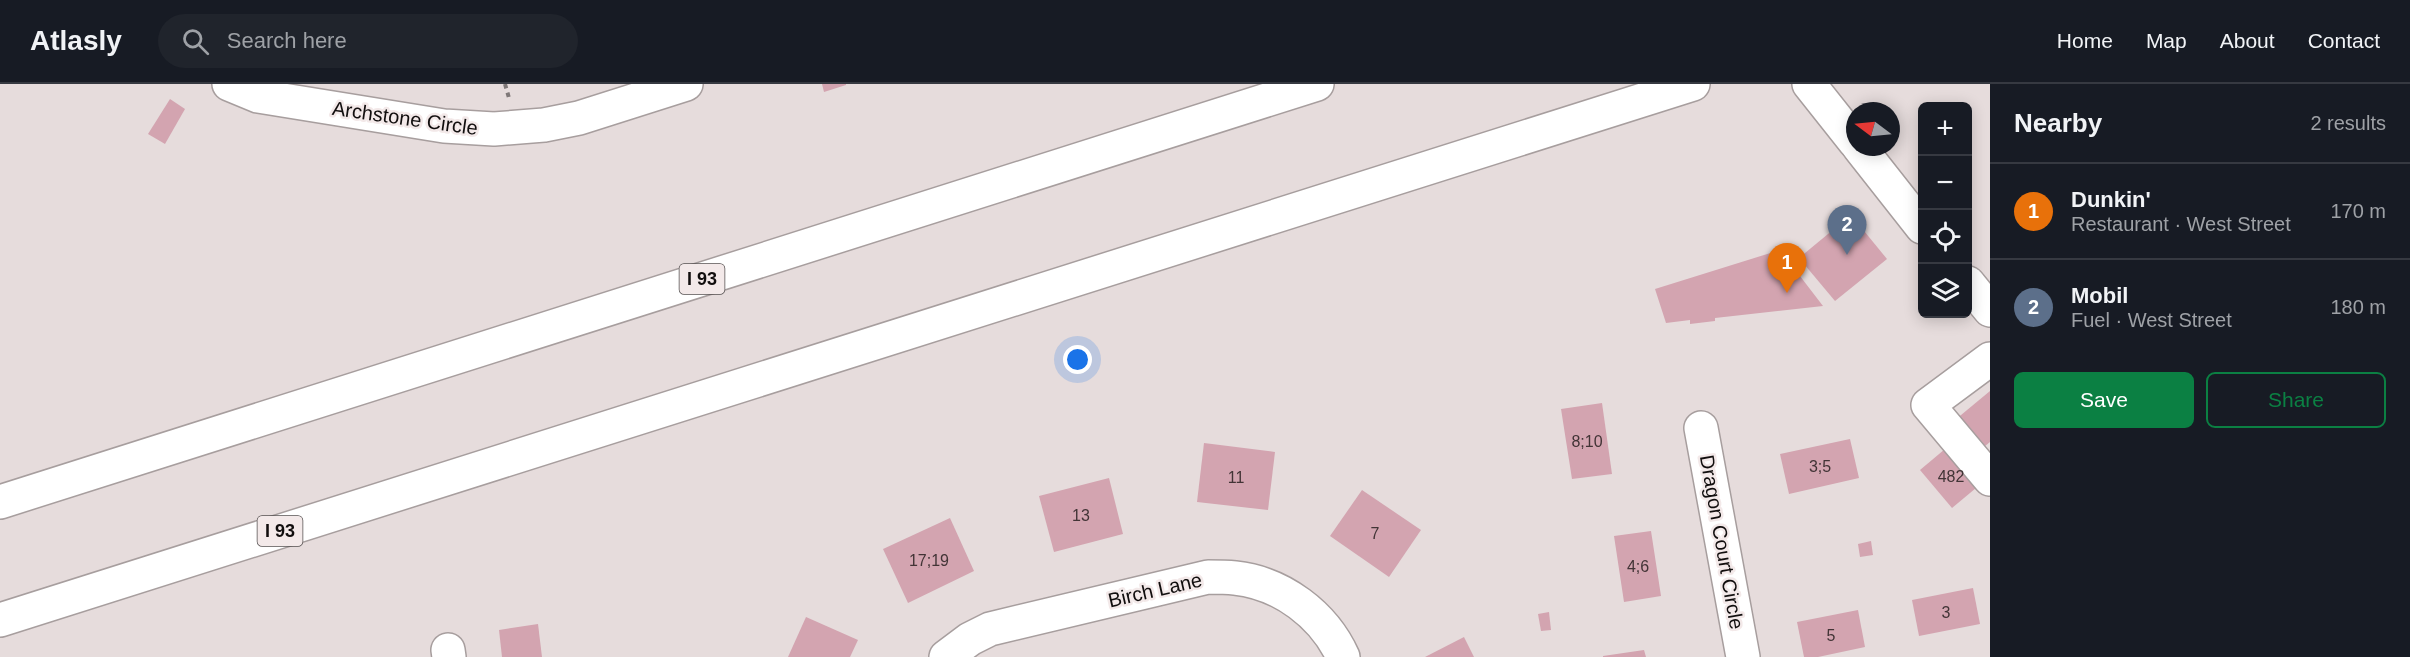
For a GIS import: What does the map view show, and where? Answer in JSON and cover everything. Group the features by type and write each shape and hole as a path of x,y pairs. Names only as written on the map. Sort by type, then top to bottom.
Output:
{"main road":[{"name":"Archstone Circle","path":"229,84 258,96 444,126 494,129 544,125 579,118 686,84"},
{"name":"I 93","path":"0,502 1317,84"},
{"path":"1809,84 1846,131"},
{"name":"I 93","path":"0,620 1689,85"},
{"path":"1866,156 1918,221"},
{"path":"1972,288 1990,310"},
{"path":"1990,360 1928,405 1990,479"},
{"name":"Dragon Court Circle","path":"1701,428 1743,657"},
{"name":"Birch Lane","path":"946,657 970,639 990,629 1208,577 1236,578 1286,594 1305,607 1321,623 1338,645 1343,657"}],"building":[{"path":"822,84 846,84 846,85 824,92"},
{"path":"170,99 185,109 165,144 148,134"},
{"path":"1851,215 1887,259 1835,301 1799,258"},
{"path":"1780,250 1823,306 1715,318 1715,321 1690,324 1690,320 1666,323 1655,289"},
{"path":"1990,391 1990,442 1974,455 1949,425"},
{"path":"1602,403 1612,474 1572,479 1561,409"},
{"path":"1850,439 1859,478 1789,494 1780,454"},
{"path":"1204,443 1275,452 1268,510 1197,502"},
{"path":"1951,444 1982,483 1952,508 1920,470"},
{"path":"1109,478 1123,534 1054,552 1039,496"},
{"path":"1362,490 1421,530 1389,577 1330,536"},
{"path":"950,518 974,571 908,603 883,549"},
{"path":"1651,531 1661,596 1624,602 1614,536"},
{"path":"1871,541 1873,555 1860,557 1858,544"},
{"path":"1973,588 1980,624 1919,636 1912,600"},
{"path":"1858,610 1865,647 1818,657 1804,657 1797,622"},
{"path":"1549,612 1551,630 1541,631 1538,614"},
{"path":"806,617 858,640 850,657 788,657"},
{"path":"538,624 542,657 502,657 499,630"},
{"path":"1464,637 1474,657 1425,657"},
{"path":"1644,650 1646,657 1603,657 1603,656"}],"place":[{"name":"Mobil","path":"1847,255"},
{"name":"Dunkin'","path":"1787,293"}]}
